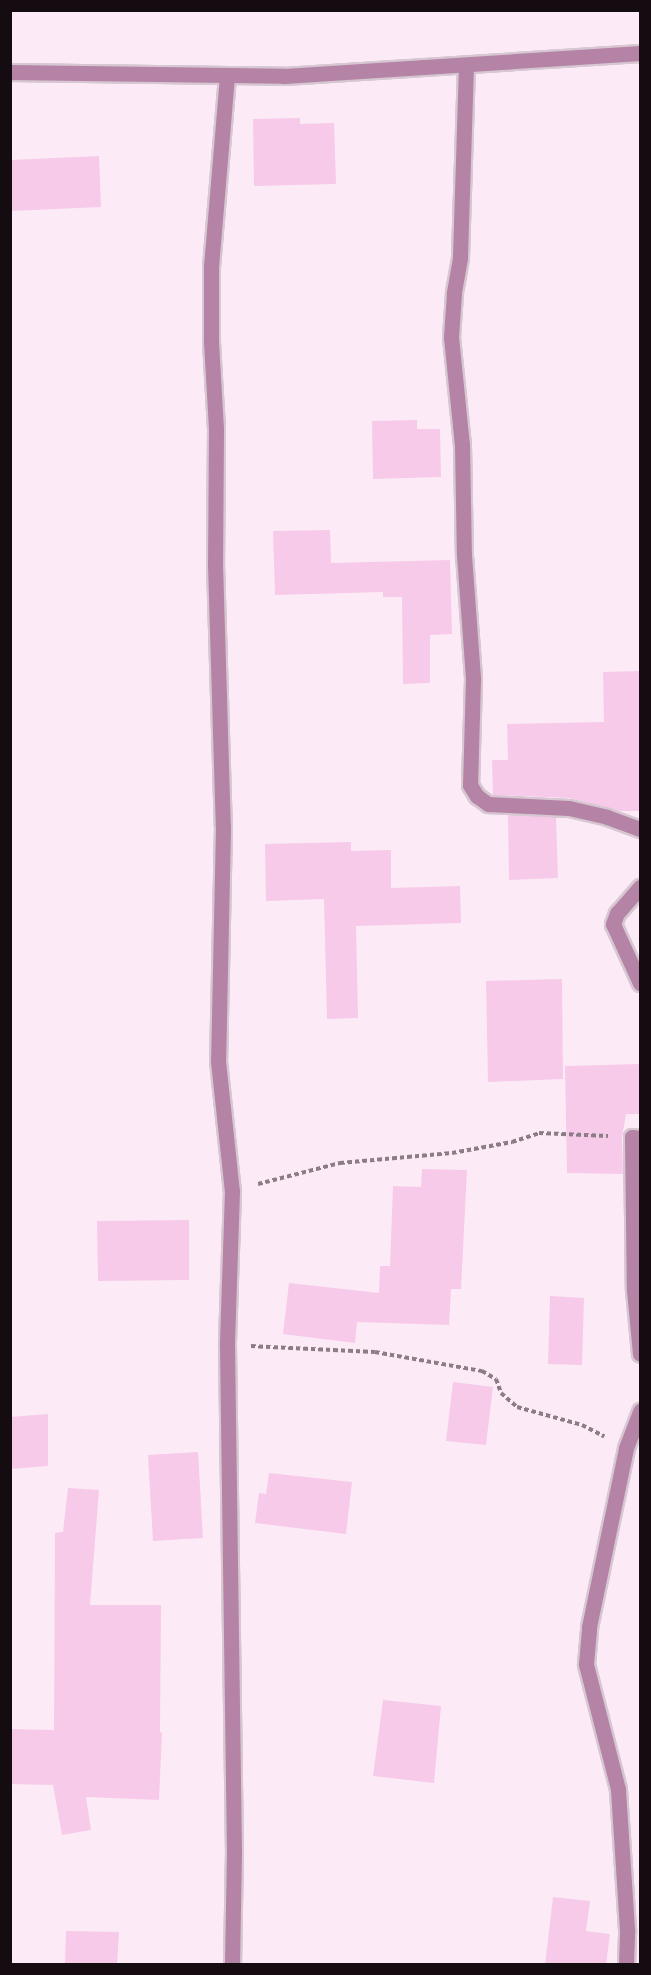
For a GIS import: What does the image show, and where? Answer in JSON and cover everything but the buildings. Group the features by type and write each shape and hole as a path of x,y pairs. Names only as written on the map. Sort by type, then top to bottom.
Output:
{"street":[{"path":"10,72 227,76 321,75 640,53"},
{"path":"466,65 460,258 454,293 451,337 462,446 464,555 473,679 473,744 470,785 477,796 488,804 568,808 640,829"},
{"path":"227,76 211,266 211,342 216,429 215,563 223,827 218,1062 232,1191 227,1345 234,1850 232,1965"},
{"path":"640,887 617,913 614,924 640,983"},
{"path":"636,1137 634,1290 640,1354"},
{"path":"626,1965 627,1929 618,1789 586,1664 589,1627 626,1448 640,1411"}],"path":[{"path":"232,1191 340,1163 452,1153 512,1142 539,1133 636,1137"},
{"path":"227,1345 375,1352 482,1371 496,1379 501,1394 517,1407 582,1425 626,1448"}]}
